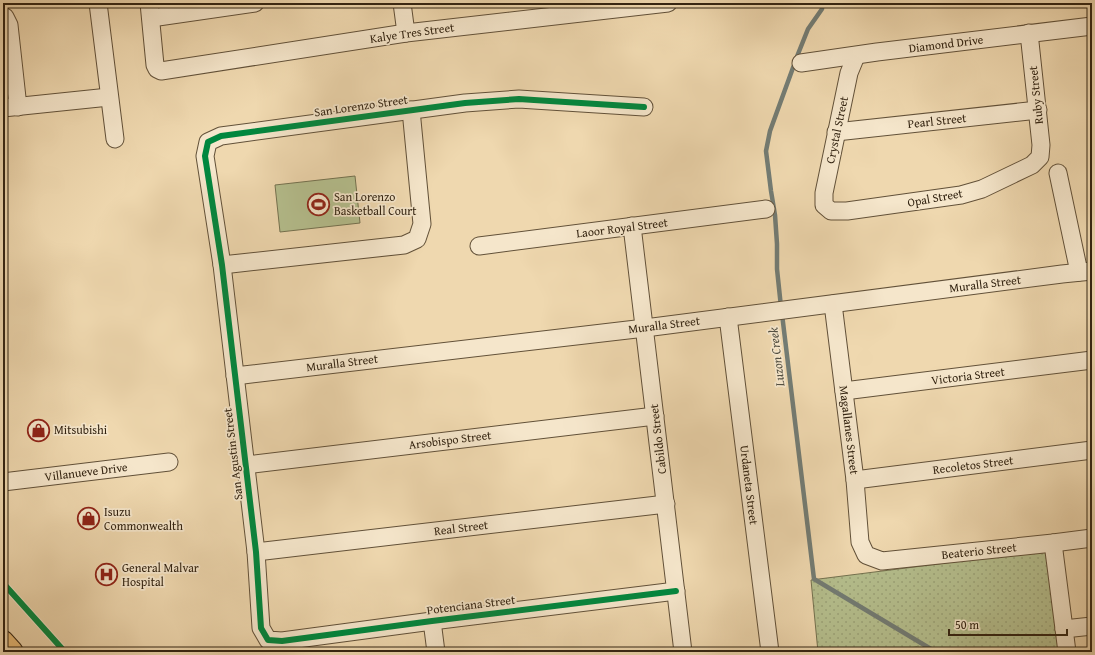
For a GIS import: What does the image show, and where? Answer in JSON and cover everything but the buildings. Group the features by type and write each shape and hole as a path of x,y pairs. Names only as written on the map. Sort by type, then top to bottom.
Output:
{"main road":[{"path":"3,642 12,652"}],"street":[{"path":"98,3 115,139"},
{"path":"150,10 255,3"},
{"path":"402,3 406,33"},
{"name":"Kalye Tres Street","path":"150,10 155,65 157,70 161,71 406,33 668,3"},
{"path":"3,16 9,25 10,107 109,97"},
{"name":"Diamond Drive","path":"801,63 885,51 1092,26"},
{"name":"Ruby Street","path":"1029,33 1038,110 1041,145 1040,157"},
{"name":"Crystal Street","path":"824,205 824,193 836,132 849,73 856,56"},
{"name":"San Lorenzo Street","path":"411,110 422,224 417,239 404,245 222,265 205,156 208,142 221,136 411,110 465,103 519,99 644,107"},
{"name":"Pearl Street","path":"836,132 1038,110"},
{"name":"Opal Street","path":"824,205 831,211 847,211 961,195 982,189 1032,165 1040,157"},
{"path":"1058,173 1086,272"},
{"name":"Laoor Royal Street","path":"479,246 766,209"},
{"name":"Cabildo Street","path":"632,226 683,652"},
{"name":"San Agustin Street","path":"222,265 256,552 261,628 268,640"},
{"name":"Muralla Street","path":"235,376 645,328 1086,272"},
{"name":"Magallanes Street","path":"833,304 855,480 860,542 866,556"},
{"name":"Urdaneta Street","path":"728,317 770,652"},
{"name":"Victoria Street","path":"844,391 1092,360"},
{"name":"Arsobispo Street","path":"246,464 655,416"},
{"name":"Recoletos Street","path":"855,480 1092,450"},
{"name":"Villanueve Drive","path":"3,482 169,462"},
{"name":"Real Street","path":"256,552 666,504"},
{"name":"Beaterio Street","path":"866,556 882,561 1092,538"},
{"path":"1053,543 1067,652"},
{"name":"Potenciana Street","path":"268,640 282,641 676,591"},
{"path":"432,621 436,652"},
{"path":"1064,629 1092,626"}],"green space":[{"name":"San Lorenzo Basketball Court","path":"355,176 360,223 280,232 275,185"},
{"path":"1049,550 1062,652 924,652 917,647 873,652 818,652 811,580"}],"waterway":[{"name":"Luzon Creek","path":"781,307 777,269 775,215 766,151 770,131 798,54 808,29 822,9 822,3"},
{"name":"Luzon Creek","path":"782,314 814,579 936,652"}],"cycle path":[{"path":"644,107 519,99 465,103 221,136 208,142 205,156 222,265 256,552 261,628 268,640 282,641 676,591"},
{"path":"3,583 65,652"}],"place":[{"name":"San Lorenzo Basketball Court","path":"318,204"},
{"name":"Mitsubishi","path":"38,430"},
{"name":"Isuzu Commonwealth","path":"89,519"},
{"name":"General Malvar Hospital","path":"106,575"}]}
